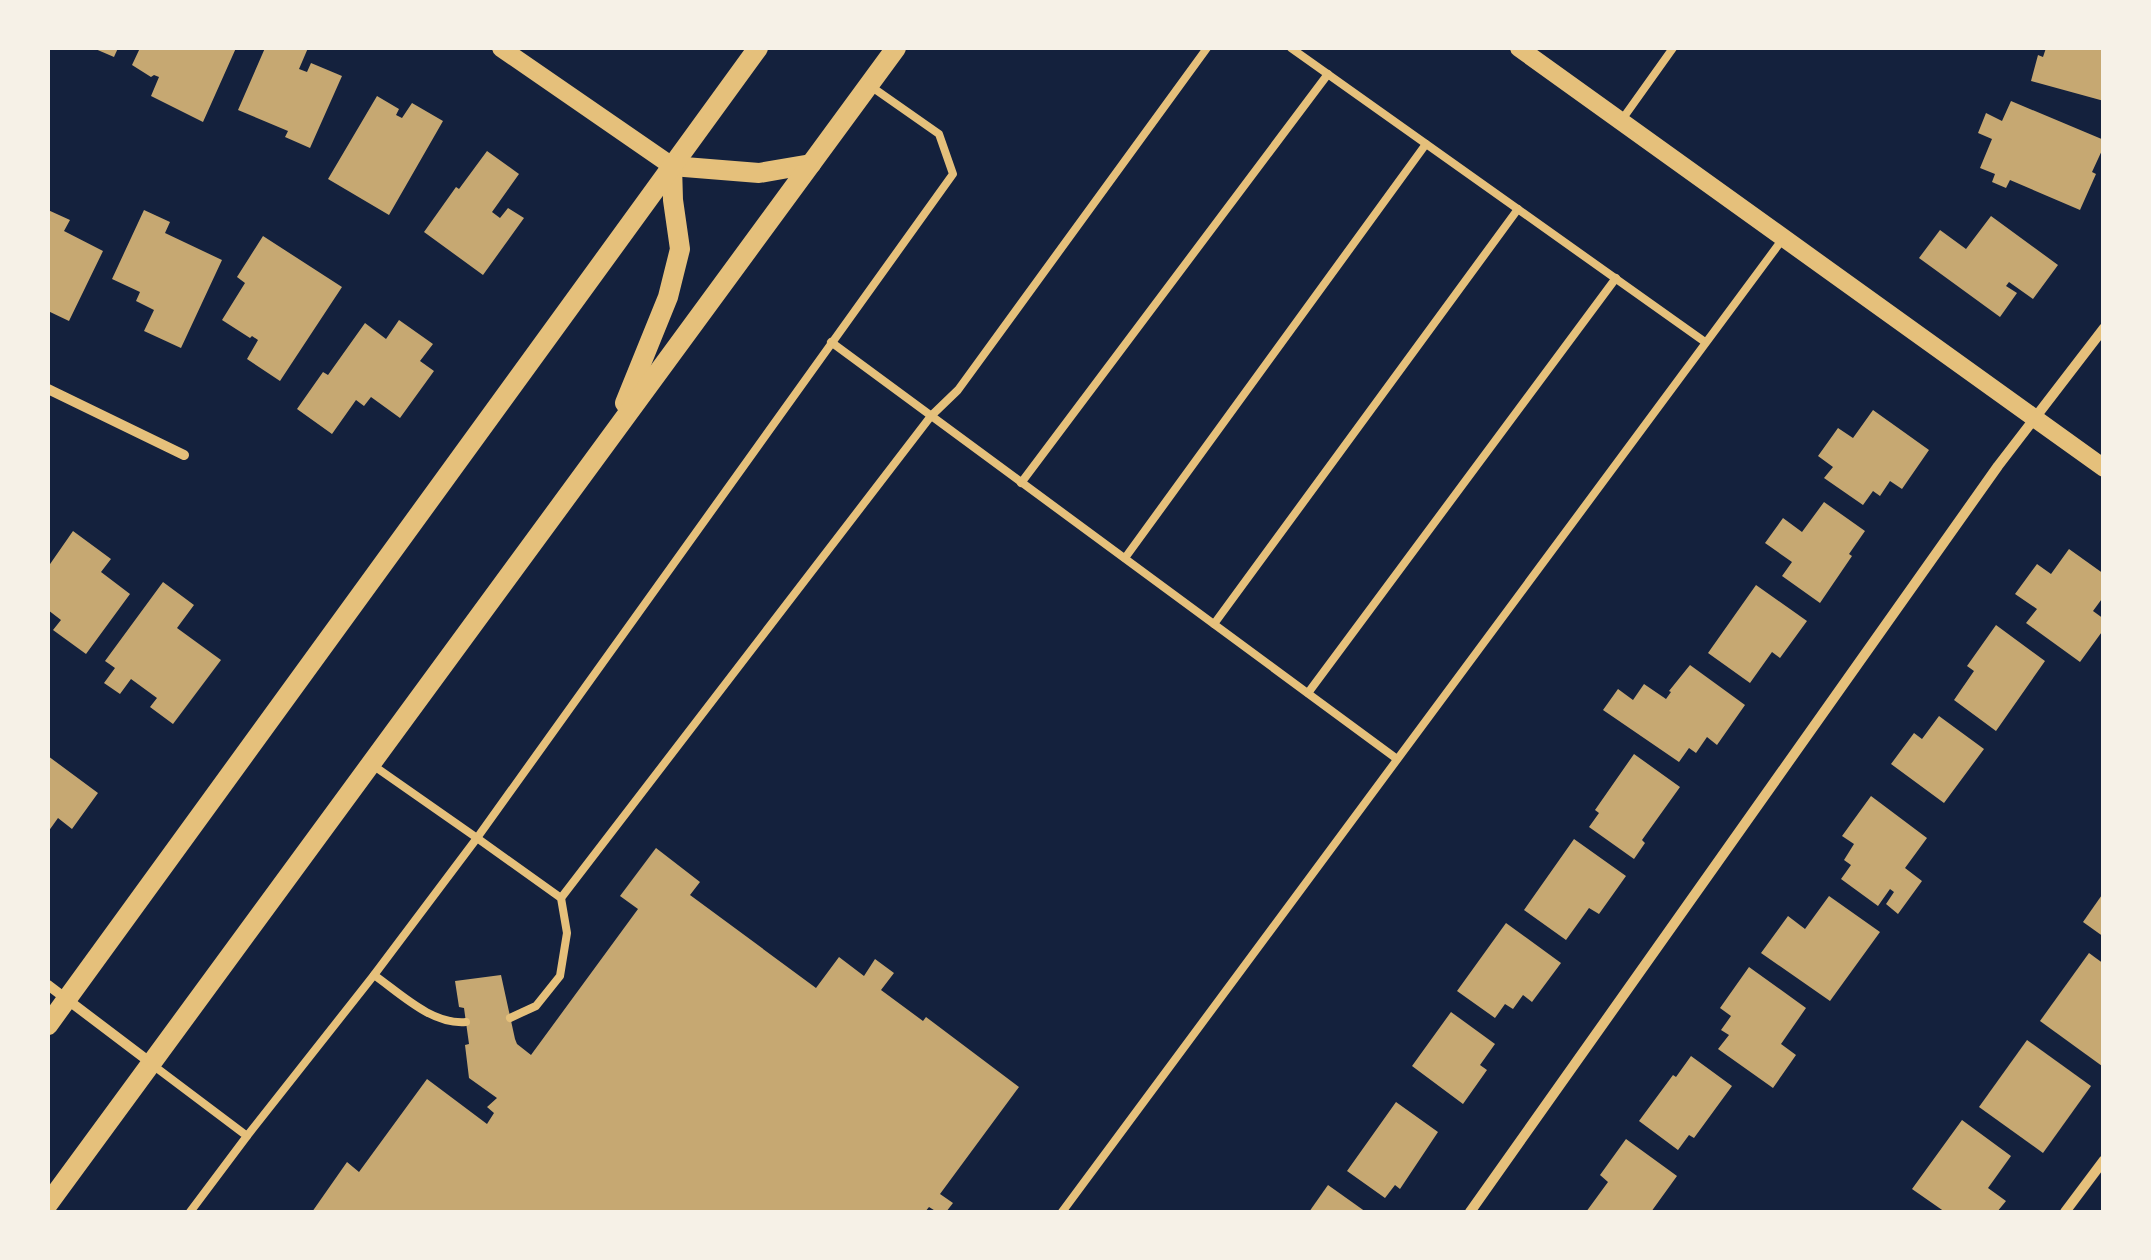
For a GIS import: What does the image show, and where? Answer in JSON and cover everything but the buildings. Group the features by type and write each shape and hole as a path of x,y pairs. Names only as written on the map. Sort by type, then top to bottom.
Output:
{"main road":[{"path":"48,1026 758,48"},
{"path":"48,1204 896,48"},
{"path":"672,166 759,173 811,164"},
{"path":"612,435 668,298 680,249 672,166"}],"street":[{"path":"501,48 672,166"},
{"path":"1519,48 2104,468"},
{"path":"1470,1212 1998,466 2104,328"},
{"path":"48,389 184,454"},
{"path":"48,984 151,1063"},
{"path":"2065,1212 2104,1160"}],"lane":[{"path":"561,898 931,416 958,390 1207,48"},
{"path":"1291,48 1705,342"},
{"path":"1622,121 1673,48"},
{"path":"1021,483 1328,74"},
{"path":"190,1212 477,838 953,174 939,134 869,86"},
{"path":"1125,558 1426,144"},
{"path":"1214,624 1518,209"},
{"path":"1062,1212 1783,238"},
{"path":"1308,693 1616,278"},
{"path":"831,342 1398,758"},
{"path":"371,763 561,898 567,933 560,976 536,1006 510,1018"},
{"path":"374,974 418,1006 451,1023 466,1022"},
{"path":"151,1063 247,1136"}]}
